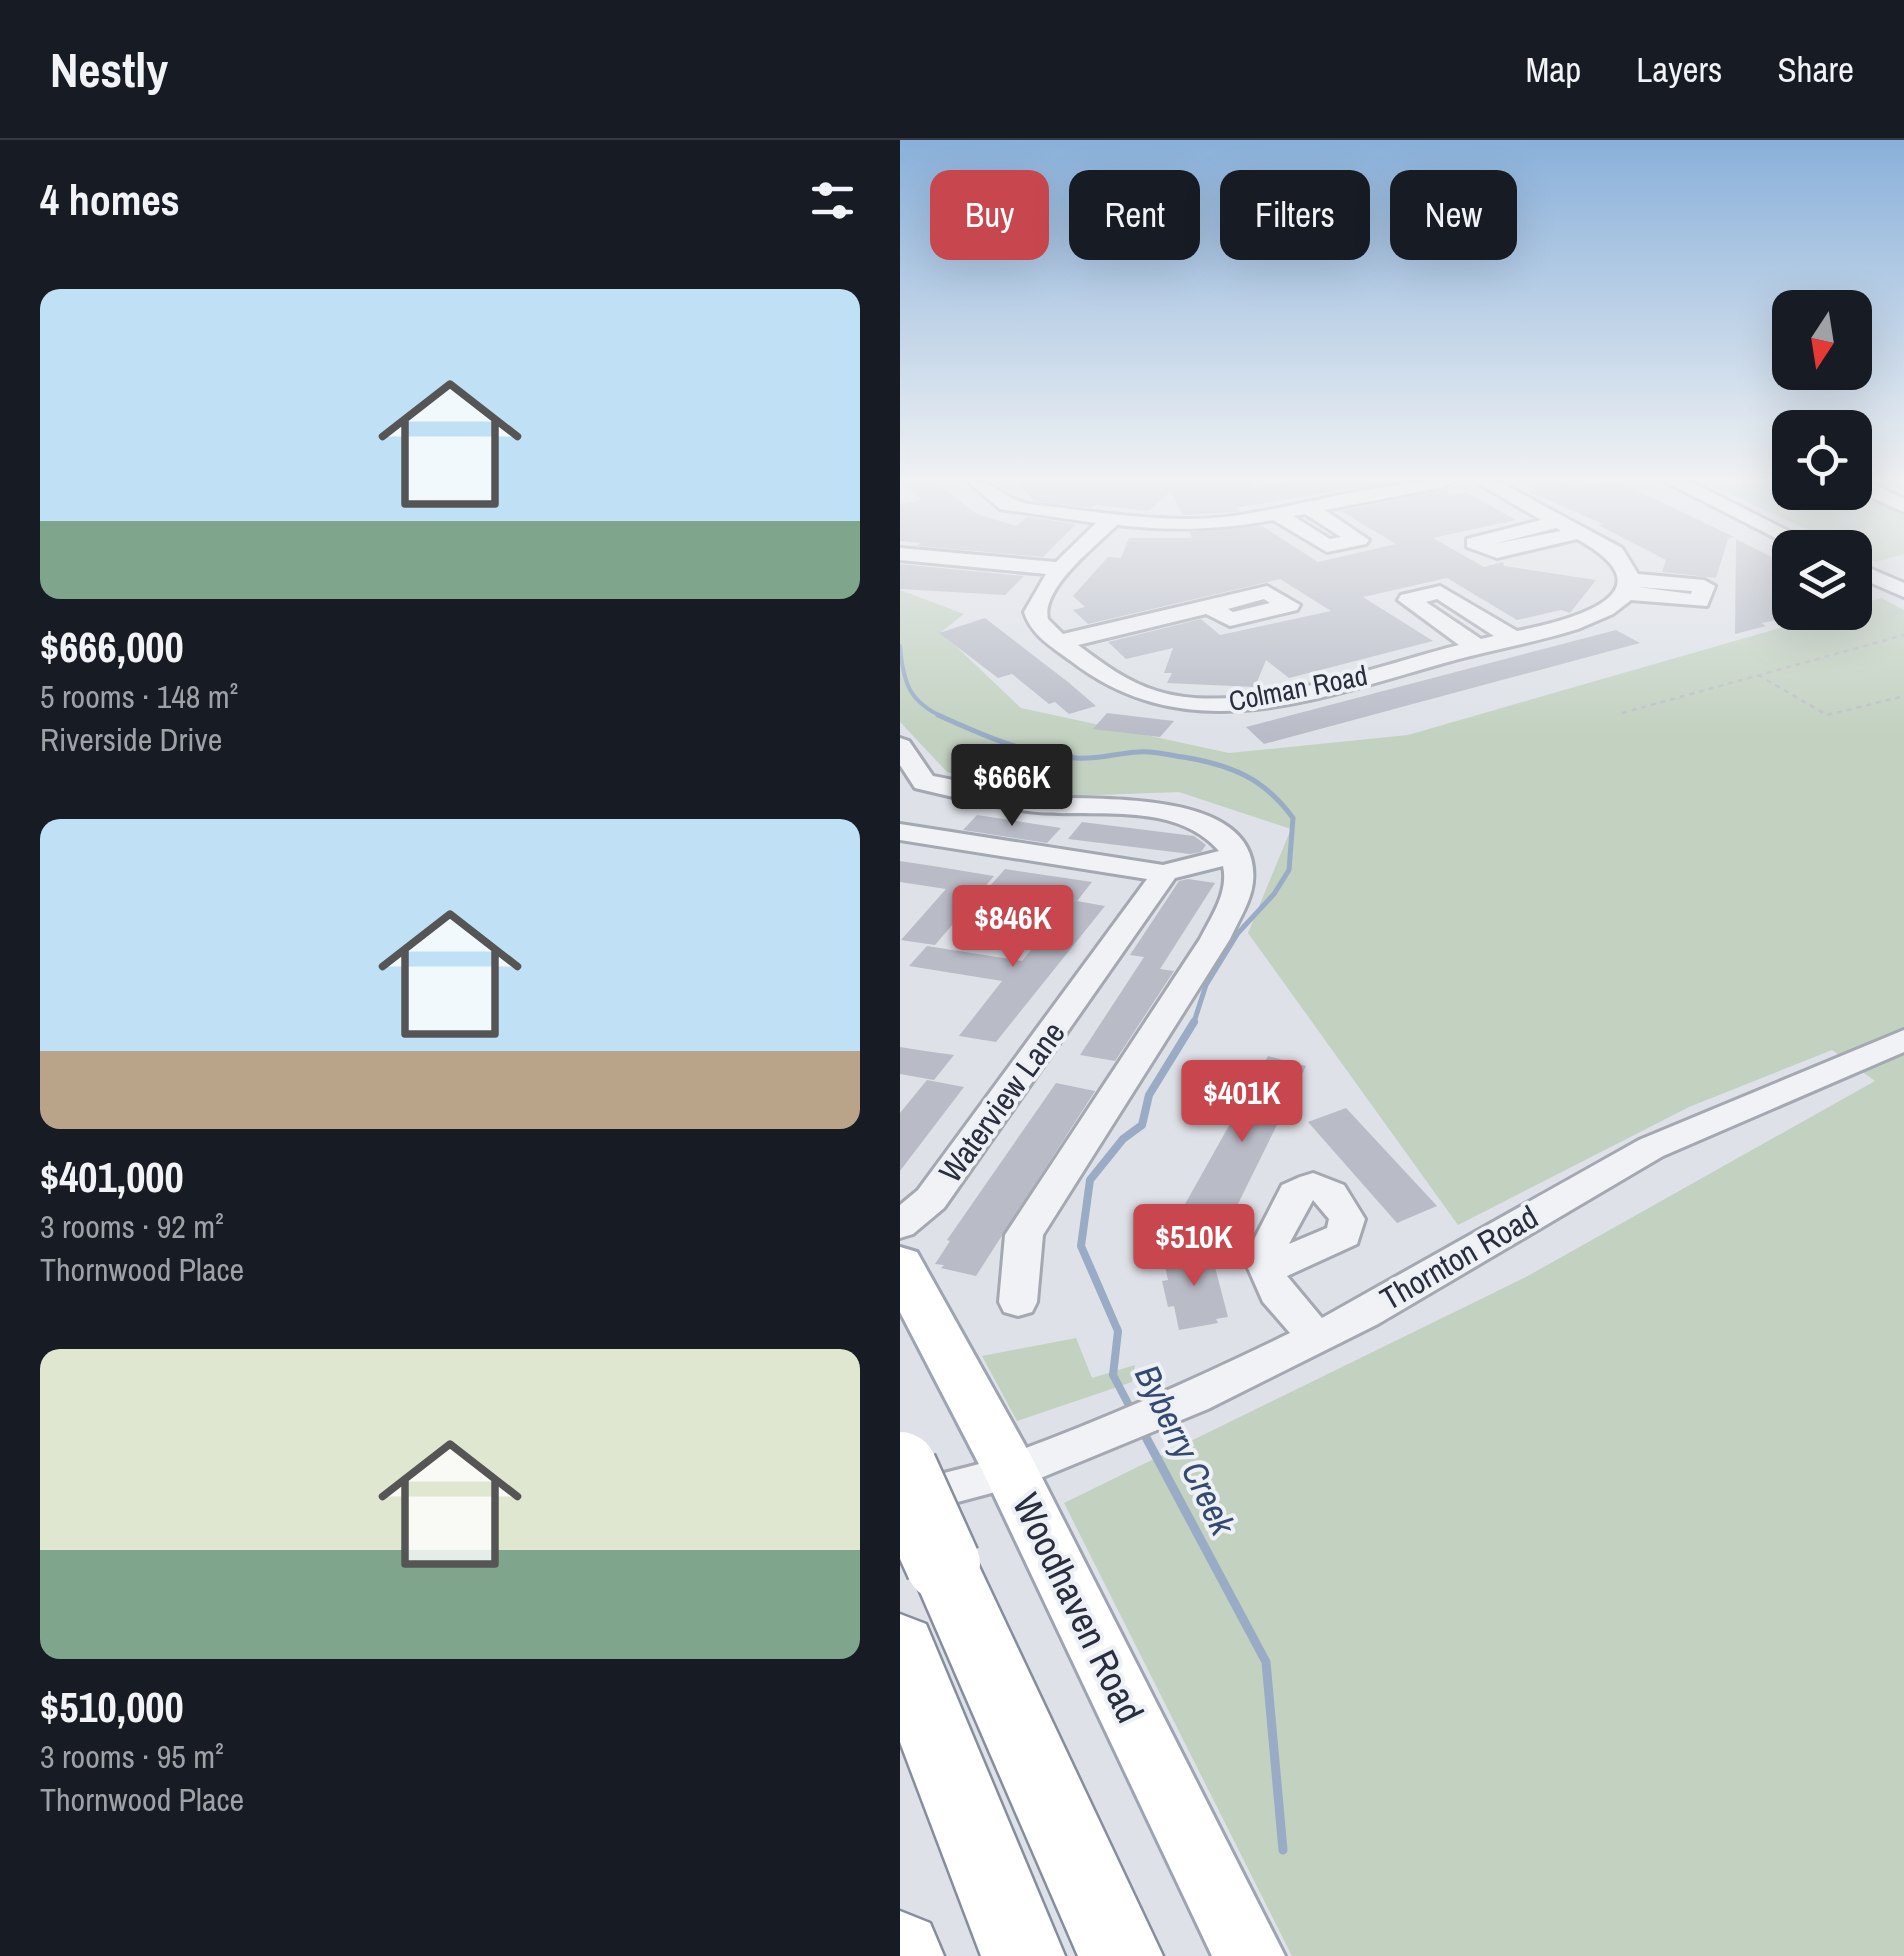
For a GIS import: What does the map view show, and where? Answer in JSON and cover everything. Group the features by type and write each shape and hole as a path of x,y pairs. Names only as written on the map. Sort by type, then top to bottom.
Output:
{"highway":[{"path":"900,1469 914,1535 1121,1956"},
{"path":"900,1646 1024,1956"}],"main road":[{"name":"Woodhaven Road","path":"900,1264 1012,1472 1248,1956"}],"street":[{"path":"1028,566 1063,569"},
{"name":"Colman Road","path":"1066,566 1038,599 1035,613 1042,628 1116,685 1135,694 1190,704 1282,698 1586,619 1628,587 1623,566"},
{"path":"1876,578 1901,566"},
{"path":"1872,576 1904,592"},
{"path":"1876,578 1904,576"},
{"path":"1476,647 1409,600 1440,592 1512,638"},
{"path":"1060,642 1209,608"},
{"path":"900,746 924,782 1028,804 1116,808 1196,818 1229,838 1235,855 1239,874 1236,894 1215,939 1024,1235 1018,1302"},
{"path":"900,832 1163,873 1235,855"},
{"name":"Waterview Lane","path":"900,1225 932,1199 1146,903 1163,873"},
{"name":"Thornton Road","path":"914,1535 959,1510 1012,1472 1193,1398 1318,1338 1651,1148 1904,1040"},
{"path":"1264,1270 1281,1298 1318,1338"}],"path":[{"path":"1622,713 1904,634"},
{"path":"1758,675 1827,715 1904,696"}],"green space":[{"path":"900,590 964,614 941,632 1021,708 1229,753 1408,735 1773,630 1872,630 1872,601 1881,598 1904,610 1904,1956 1292,1956 1064,1503 1526,1277 1875,1081 1832,1050 1689,1107 1458,1225 1248,933 1291,829 1179,792 1043,797 947,772 900,722"},
{"path":"1076,1338 1092,1378 1135,1365 1132,1382 1017,1421 982,1356"}],"building":[{"path":"900,566 1024,576 1005,595 900,589"},
{"path":"1100,566 1504,566 1596,580 1570,613 1561,610 1517,620 1447,578 1363,597 1433,641 1289,678 1266,660 1255,687 1167,683 1172,673 1164,673 1173,648 1126,659 1108,642 1201,619 1220,635 1331,611 1280,579 1088,624 1073,610 1085,607 1073,596"},
{"path":"1664,566 1720,566 1716,578 1662,572"},
{"path":"1736,566 1772,566 1772,621 1761,623 1766,626 1735,634"},
{"path":"985,618 1096,706 1069,714 1055,702 1049,704 1012,674 998,678 939,633"},
{"path":"1616,630 1640,643 1264,744 1246,727"},
{"path":"1107,713 1174,721 1160,737 1093,729"},
{"path":"977,815 1061,828 1047,843 963,830"},
{"path":"1082,822 1194,836 1206,845 1201,852 1190,854 1068,839"},
{"path":"900,861 994,876 935,945 901,940 946,889 900,882"},
{"path":"1005,869 1092,882 1077,901 989,887"},
{"path":"1179,881 1215,883 1160,969 1174,971 1115,1061 1080,1055 1144,957 1130,955"},
{"path":"1071,900 1105,906 996,1042 959,1036 1002,981 909,966 927,946 1022,961"},
{"path":"900,1047 954,1055 934,1080 900,1074"},
{"path":"1268,1056 1306,1066 1237,1206 1232,1205 1221,1227 1175,1222"},
{"path":"927,1080 964,1087 900,1171 900,1113"},
{"path":"1056,1083 1095,1091 976,1276 941,1268 944,1265 935,1264 950,1241 947,1240"},
{"path":"1346,1108 1437,1206 1397,1223 1308,1122"},
{"path":"1210,1248 1228,1317 1216,1319 1218,1323 1179,1330 1174,1306 1168,1307 1162,1281 1168,1280 1163,1257"}],"waterway":[{"name":"Byberry Creek","path":"900,646 910,689 922,705 943,717"},
{"name":"Byberry Creek","path":"938,715 1040,753 1091,758 1149,752 1216,764 1258,783 1282,804 1293,818 1289,870 1274,894 1238,933 1206,985 1194,1022"},
{"name":"Byberry Creek","path":"1133,1413 1113,1375 1118,1331 1081,1246 1090,1180 1123,1139 1142,1125 1149,1095 1194,1022"},
{"name":"Byberry Creek","path":"1141,1428 1266,1662 1283,1850"}]}
